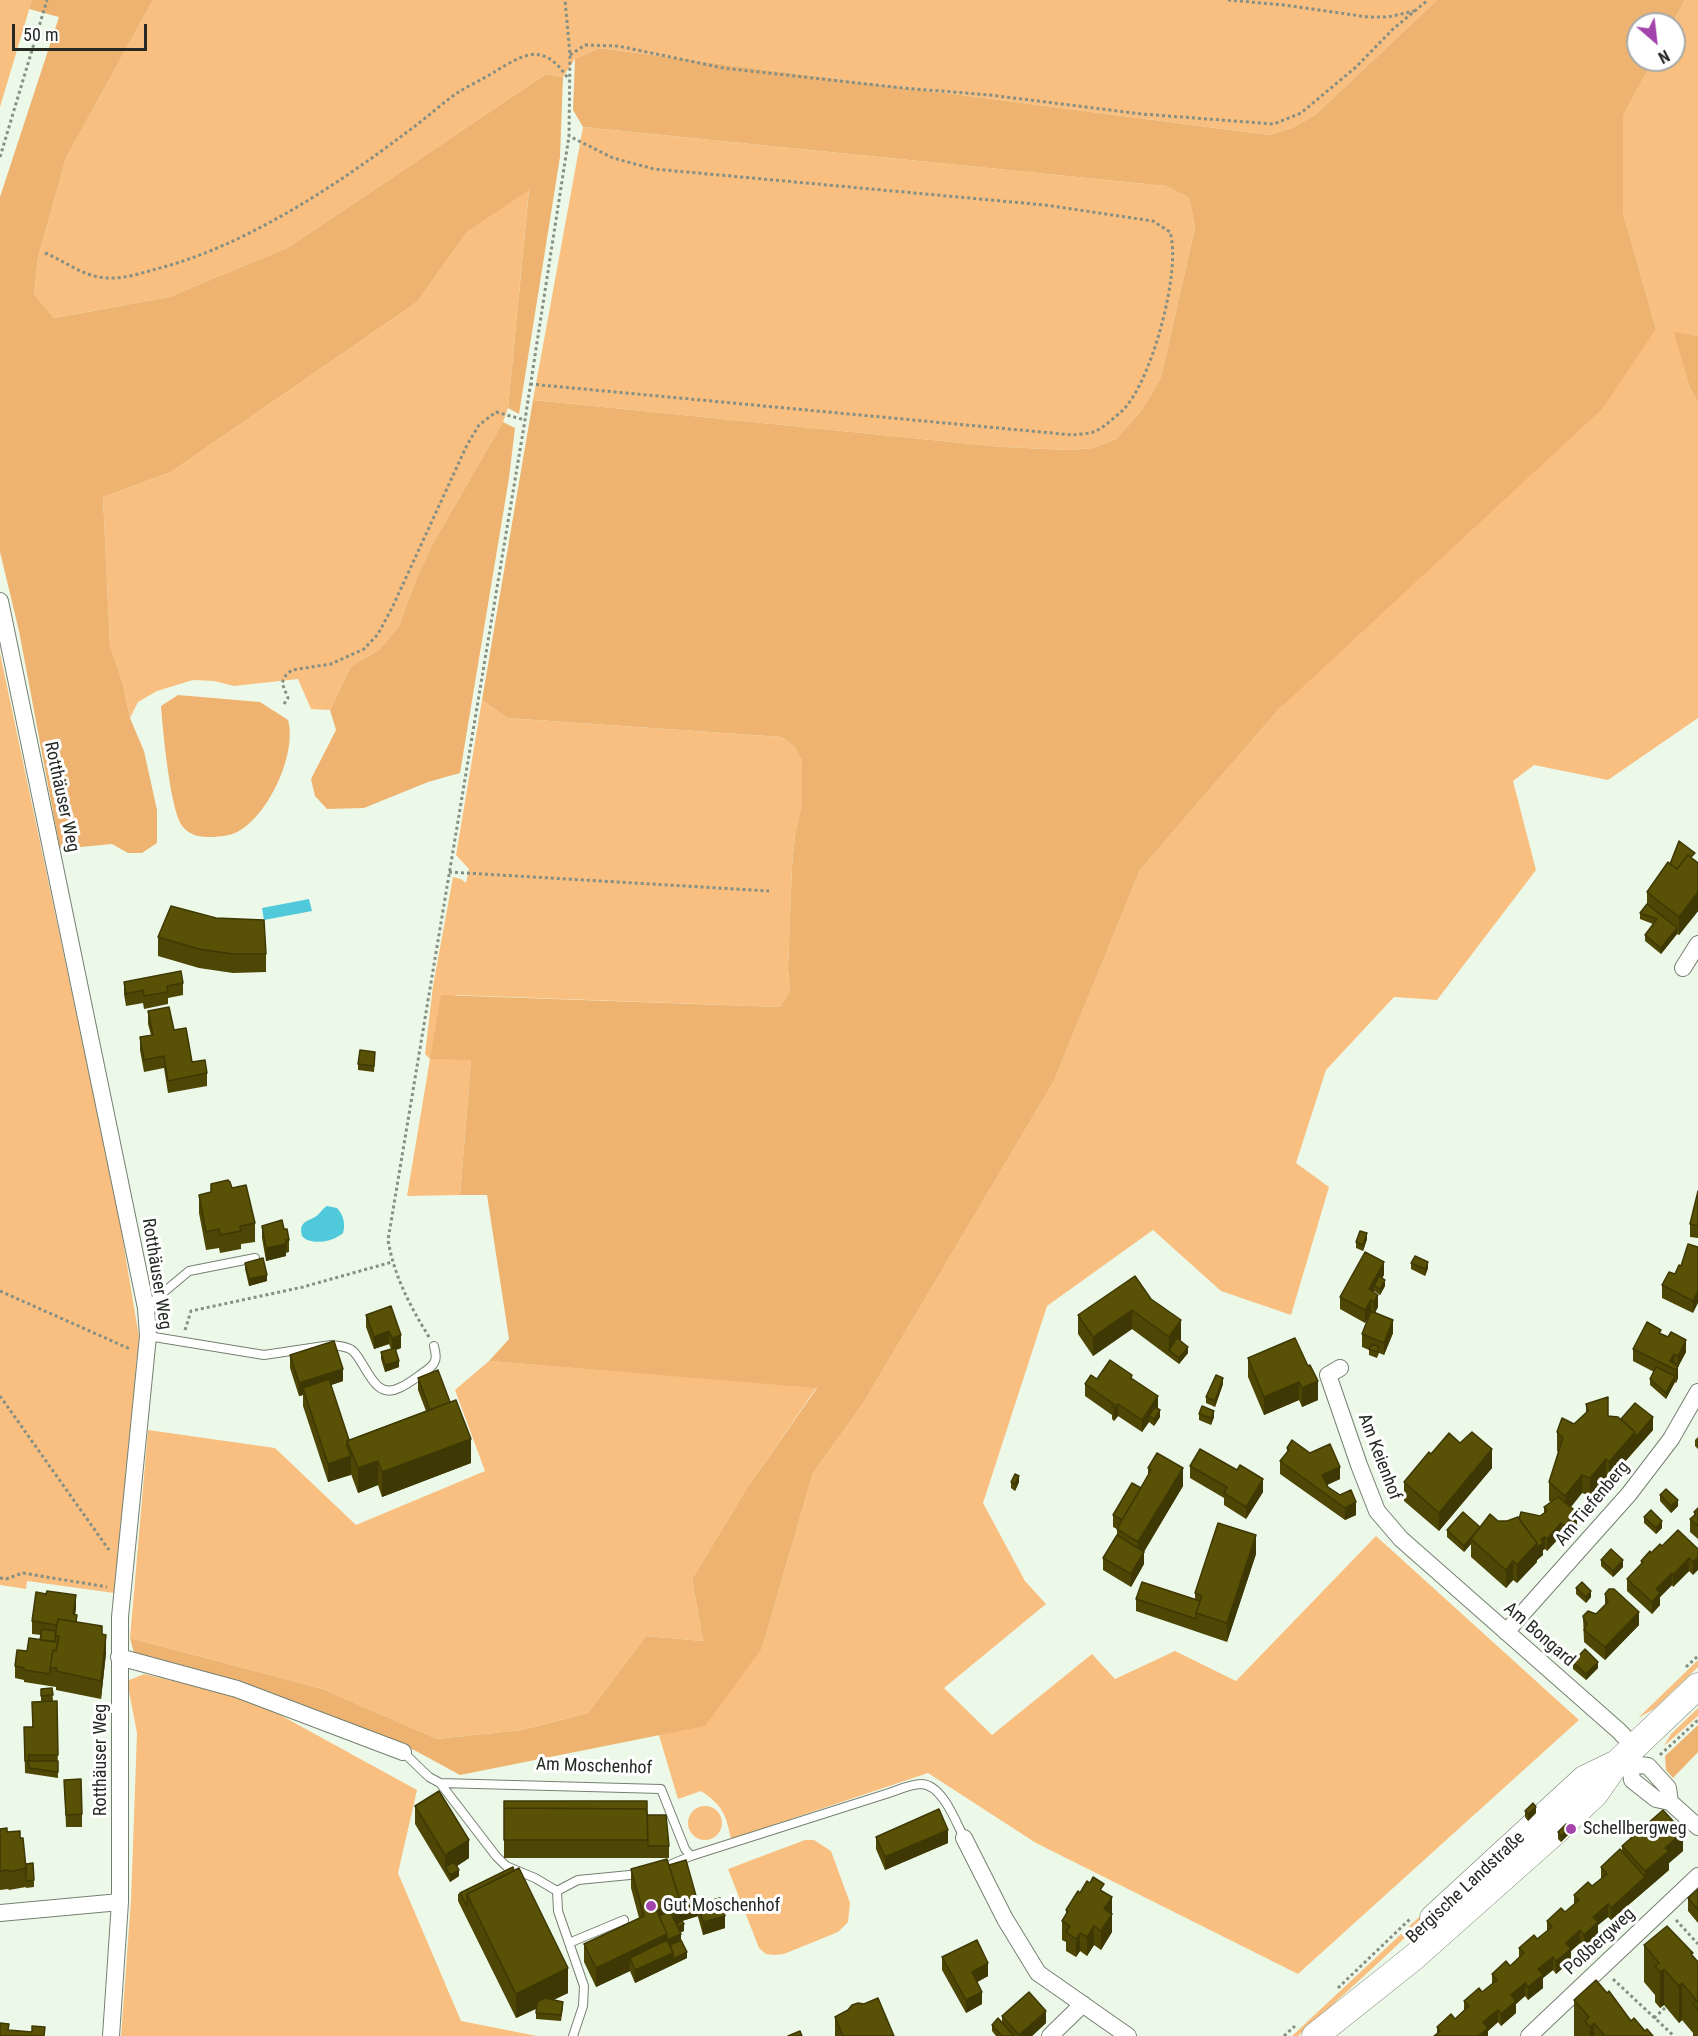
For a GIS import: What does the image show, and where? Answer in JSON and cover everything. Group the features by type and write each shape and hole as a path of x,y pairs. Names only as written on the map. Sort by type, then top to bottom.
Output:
{"main road":[{"name":"Bergische Landstraße","path":"1321,2031 1413,1958 1546,1841 1595,1794 1626,1758 1698,1686"}],"street":[{"name":"Rotthäuser Weg","path":"0,601 146,1308 148,1336 119,1657 122,1735 120,1902 111,2036"},
{"path":"1683,968 1698,944"},
{"name":"Am Keienhof","path":"1340,1368 1329,1375 1377,1511 1388,1526 1417,1553"},
{"name":"Am Tiefenberg","path":"1506,1632 1629,1494 1671,1439 1698,1392"},
{"name":"Am Bongard","path":"1417,1553 1619,1731 1626,1758"},
{"path":"119,1657 237,1689 403,1752"},
{"path":"1626,1758 1632,1780 1656,1799 1670,1802 1698,1827"},
{"path":"964,1838 1005,1918 1038,1973 1128,2036"},
{"name":"Poßbergweg","path":"1529,2036 1698,1876"},
{"path":"0,1913 120,1902"},
{"path":"1050,2036 1083,2004"}],"lane":[{"path":"146,1308 189,1271 255,1258"},
{"path":"148,1336 264,1355 331,1345 341,1346 352,1350 371,1379 385,1390 398,1390 434,1365 437,1356 434,1346"},
{"path":"403,1752 429,1777 440,1783 496,1856 507,1866 557,1891"},
{"name":"Am Moschenhof","path":"440,1783 661,1789 685,1849 691,1857"},
{"path":"659,1869 889,1792 922,1784 934,1788 939,1794 949,1807 964,1838"},
{"path":"557,1891 578,1880 649,1874"},
{"path":"557,1891 558,1911 584,1986 583,2006 573,2036"},
{"path":"569,1943 624,1920"}],"path":[{"path":"0,157 47,0"},
{"path":"434,1346 411,1308 392,1262 388,1240 525,420 569,136 570,56 565,0"},
{"path":"1228,0 1368,17 1388,17 1416,11"},
{"path":"570,56 585,45 618,46 723,68 990,95 1142,114 1274,124 1301,113 1356,67 1393,29 1428,0"},
{"path":"45,253 82,273 110,278 131,276 173,265 228,244 298,205 396,140 457,93 519,58 532,54 545,56 561,67 570,81"},
{"path":"530,384 1073,435 1095,431 1124,410 1147,372 1170,285 1174,255 1173,240 1170,232 1153,221 1045,205 654,168 613,158 569,136"},
{"path":"284,704 288,698 282,682 292,670 320,667 339,661 364,649 378,634 467,445 479,425 496,412 525,420"},
{"path":"449,872 769,891"},
{"path":"181,1340 191,1311 303,1287 392,1262"},
{"path":"0,1291 146,1355"},
{"path":"0,1396 124,1582"},
{"path":"0,1578 6,1579 23,1573 124,1582"},
{"path":"1664,1908 1698,1944"},
{"path":"1601,1967 1674,2036"},
{"path":"1654,2018 1664,2009 1662,2007"}],"shaded area":[{"path":"0,0 32,0 0,107"},
{"path":"32,0 153,0 66,158 38,258 34,294 54,318 169,297 289,247 546,74 563,77 560,157 519,414 508,408 529,190 467,232 417,302 171,472 103,497 110,645 123,684 130,718 144,751 157,810 157,843 142,853 128,853 112,844 60,849 19,631 0,552 0,197 59,17 29,9"},
{"path":"153,0 1437,0 1315,115 1292,128 1269,135 599,48 575,59 563,77 546,74 289,247 169,297 54,318 34,294 38,258 66,158"},
{"path":"1437,0 1685,0 1678,12 1626,12 1626,72 1647,72 1623,116 1623,213 1656,329 1602,409 1279,709 1140,870 1054,1081 862,1405 813,1473 762,1648 705,1726 460,1775 414,1750 257,1691 134,1653 130,1638 323,1689 437,1739 522,1730 588,1713 646,1636 703,1641 692,1579 747,1488 817,1388 489,1361 509,1339 487,1195 460,1195 471,1060 430,1059 441,995 780,1007 790,991 788,969 792,866 795,835 802,802 802,761 794,746 782,737 507,718 482,700 533,400 1002,447 1070,450 1093,448 1116,439 1141,411 1161,378 1195,227 1189,198 1166,186 583,127 573,110 575,59 599,48 1269,135 1292,128 1315,115"},
{"path":"1685,0 1698,0 1698,336 1675,333 1690,389 1698,402 1698,718 1608,780 1534,765 1513,781 1536,870 1437,1000 1394,997 1326,1070 1296,1163 1329,1187 1291,1315 1221,1291 1153,1230 1047,1306 983,1503 1025,1581 1046,1604 944,1688 992,1735 1092,1654 1115,1679 1175,1651 1236,1681 1376,1536 1579,1720 1298,1974 1036,1843 928,1773 731,1839 722,1811 708,1796 701,1791 678,1799 658,1732 762,1648 813,1473 862,1405 1054,1081 1140,870 1279,709 1656,329 1623,213 1623,116 1647,72 1686,72 1686,12 1678,12"},
{"path":"583,127 1166,186 1189,198 1195,227 1161,378 1141,411 1116,439 1093,448 1070,450 1002,447 533,400"},
{"path":"529,189 508,408 503,422 432,545 399,626 379,650 351,666 330,710 311,709 298,679 234,686 214,681 193,680 157,691 138,702 130,718 123,684 110,645 103,497 171,472 417,302 467,232"},
{"path":"1674,332 1698,336 1698,402 1690,389"},
{"path":"503,422 515,428 509,478 460,773 428,782 364,808 327,809 315,796 311,779 336,730 330,710 351,666 379,650 399,626 432,545"},
{"path":"0,653 118,1211 139,1337 114,1593 27,1581 26,1589 0,1585"},
{"path":"178,695 260,702 288,720 289,748 279,780 262,809 252,821 235,833 212,837 196,835 186,830 178,818 168,770 161,706"},
{"path":"482,700 507,718 782,737 794,746 802,761 802,802 795,835 792,866 788,969 790,991 780,1007 455,995 471,1060 460,1195 407,1196 430,1059 425,1054 433,986 453,877 466,883 469,869 456,855"},
{"path":"489,1361 817,1387 747,1488 692,1579 703,1641 646,1636 588,1713 522,1730 437,1739 323,1689 130,1638 148,1430 275,1448 356,1525 485,1471 455,1390"},
{"path":"1698,1660 1698,1667 1654,1709 1638,1718"},
{"path":"144,1674 251,1699 417,1790 398,1873 461,2021 537,2036 121,2036 131,1900 137,1733 127,1681"},
{"path":"1698,1708 1698,1716 1664,1746 1671,1734"},
{"path":"1698,1725 1698,1752 1673,1778 1666,1770 1665,1756"},
{"path":"705,1806 717,1811 722,1823 717,1835 705,1840 693,1835 688,1823 693,1811"},
{"path":"1510,1832 1433,1911 1380,1961 1298,2036 1292,2036"},
{"path":"805,1840 814,1840 831,1851 850,1903 848,1922 838,1932 784,1954 766,1954 759,1948 728,1869"}],"water":[{"path":"309,899 312,911 264,920 262,908"},
{"path":"327,1206 337,1208 341,1213 344,1223 343,1233 334,1239 322,1242 306,1239 302,1236 302,1226"}],"building":[{"path":"1679,841 1695,853 1691,857 1688,855 1677,869 1670,864"},
{"path":"1688,855 1698,863 1698,892 1679,917 1647,892 1668,862 1677,869"},
{"path":"1647,904 1677,928 1661,948 1645,935 1657,919 1640,913"},
{"path":"171,906 216,918 264,920 266,954 233,954 199,949 158,937"},
{"path":"181,971 183,983 167,986 168,992 144,996 143,990 126,994 124,982"},
{"path":"169,1007 174,1030 186,1028 192,1062 205,1060 207,1073 168,1081 164,1056 144,1060 140,1037 153,1035 148,1011"},
{"path":"360,1050 375,1052 374,1066 358,1064"},
{"path":"228,1180 232,1188 246,1185 255,1223 240,1226 241,1231 220,1235 219,1229 206,1232 199,1195 211,1192 211,1184"},
{"path":"1698,1191 1698,1226 1690,1224"},
{"path":"282,1220 289,1240 286,1240 286,1244 266,1248 262,1226"},
{"path":"1360,1231 1367,1233 1363,1245 1356,1242"},
{"path":"1688,1244 1698,1247 1698,1291 1693,1301 1662,1285 1669,1272 1675,1274 1679,1265 1681,1266"},
{"path":"1365,1252 1384,1262 1369,1289 1378,1295 1374,1302 1371,1300 1365,1310 1340,1297"},
{"path":"1415,1256 1428,1262 1425,1269 1411,1263"},
{"path":"263,1258 267,1275 249,1279 245,1263"},
{"path":"1135,1276 1151,1299 1181,1320 1169,1337 1132,1310 1093,1337 1078,1315"},
{"path":"1379,1276 1385,1280 1380,1289 1374,1286"},
{"path":"391,1306 401,1335 392,1338 389,1331 374,1337 366,1315"},
{"path":"1371,1311 1393,1320 1384,1343 1362,1334"},
{"path":"1647,1322 1661,1330 1659,1333 1668,1337 1671,1332 1686,1340 1678,1356 1674,1354 1670,1361 1678,1366 1676,1370 1633,1349"},
{"path":"1177,1338 1188,1347 1179,1358 1169,1350"},
{"path":"1295,1338 1318,1381 1302,1388 1299,1382 1264,1397 1248,1358"},
{"path":"334,1341 343,1369 299,1383 290,1355"},
{"path":"1372,1344 1379,1347 1377,1352 1369,1349"},
{"path":"395,1348 399,1361 385,1365 381,1352"},
{"path":"1110,1360 1158,1396 1142,1420 1118,1404 1112,1407 1114,1404 1085,1384 1091,1375 1097,1379"},
{"path":"1656,1367 1675,1376 1666,1393 1650,1379"},
{"path":"438,1370 450,1402 430,1410 418,1378"},
{"path":"1216,1375 1223,1378 1215,1401 1206,1397"},
{"path":"329,1379 349,1440 347,1447 351,1456 328,1464 303,1388"},
{"path":"1608,1397 1608,1416 1618,1417 1635,1432 1609,1462 1606,1459 1590,1478 1582,1475 1565,1496 1549,1482 1563,1438 1557,1432 1562,1418 1574,1424 1588,1411 1586,1404"},
{"path":"456,1400 471,1439 382,1472 378,1461 358,1468 347,1441"},
{"path":"1635,1403 1653,1417 1635,1438 1635,1432 1621,1419"},
{"path":"1202,1406 1214,1411 1211,1418 1199,1414"},
{"path":"1155,1407 1160,1410 1154,1419 1149,1416"},
{"path":"1472,1432 1492,1449 1439,1513 1404,1482 1429,1452 1431,1454 1449,1433 1460,1443"},
{"path":"1292,1440 1310,1453 1330,1444 1340,1467 1322,1475 1328,1487 1340,1495 1351,1490 1356,1502 1345,1508 1280,1461 1289,1450 1287,1448"},
{"path":"1200,1449 1237,1470 1240,1465 1263,1479 1246,1507 1224,1493 1227,1487 1190,1466"},
{"path":"1157,1453 1183,1468 1138,1542 1117,1529 1151,1470 1148,1468"},
{"path":"1015,1474 1019,1476 1015,1484 1011,1482"},
{"path":"1132,1483 1141,1488 1122,1520 1113,1515"},
{"path":"1666,1489 1678,1500 1671,1506 1660,1495"},
{"path":"1558,1497 1577,1512 1564,1526 1561,1523 1547,1539 1545,1537 1541,1539 1543,1543 1537,1547 1537,1543 1519,1519 1521,1512 1540,1516 1547,1511 1544,1507"},
{"path":"1698,1508 1698,1526 1690,1519 1696,1514 1694,1512"},
{"path":"1651,1510 1662,1521 1656,1528 1644,1517"},
{"path":"1463,1512 1480,1527 1464,1546 1447,1530"},
{"path":"1490,1514 1498,1521 1518,1517 1537,1543 1517,1565 1513,1561 1506,1570 1471,1539"},
{"path":"1218,1523 1256,1535 1227,1623 1196,1613 1202,1596 1195,1593"},
{"path":"1678,1530 1698,1549 1698,1557 1693,1562 1689,1558 1673,1575 1672,1573 1656,1589 1660,1593 1652,1602 1627,1579 1650,1551 1651,1553 1660,1544 1662,1546"},
{"path":"1117,1535 1144,1552 1131,1574 1103,1558"},
{"path":"1611,1549 1623,1560 1613,1571 1601,1560"},
{"path":"1142,1582 1200,1601 1196,1619 1136,1599"},
{"path":"1582,1582 1591,1591 1586,1597 1576,1588"},
{"path":"1609,1589 1614,1589 1639,1612 1605,1647 1584,1630 1587,1624 1583,1616 1588,1611 1596,1614 1608,1602 1605,1594"},
{"path":"47,1591 76,1595 73,1614 77,1615 76,1622 58,1619 57,1625 32,1621 36,1592 46,1594"},
{"path":"58,1619 102,1626 102,1634 106,1635 101,1681 50,1668 53,1650 56,1651 59,1636 55,1636"},
{"path":"42,1629 56,1631 55,1642 40,1640"},
{"path":"29,1638 58,1642 56,1651 53,1650 50,1674 24,1670 24,1668 15,1666 17,1650 27,1651"},
{"path":"1585,1649 1598,1662 1586,1674 1573,1662"},
{"path":"52,1688 53,1695 41,1696 41,1689"},
{"path":"57,1701 58,1755 28,1755 29,1761 25,1761 24,1727 33,1727 32,1702"},
{"path":"28,1761 58,1761 58,1772 29,1768"},
{"path":"81,1779 82,1814 66,1815 64,1780"},
{"path":"439,1791 469,1840 445,1855 415,1806"},
{"path":"504,1801 647,1801 647,1809 504,1808"},
{"path":"1533,1803 1536,1807 1528,1814 1525,1811"},
{"path":"504,1808 647,1809 648,1840 504,1840"},
{"path":"939,1809 948,1830 885,1857 876,1837"},
{"path":"1663,1810 1683,1832 1665,1848 1669,1851 1645,1871 1622,1846"},
{"path":"647,1815 666,1815 669,1846 648,1846"},
{"path":"1566,1824 1569,1828 1561,1836 1558,1832"},
{"path":"7,1828 7,1832 20,1831 20,1838 23,1838 26,1868 9,1872 8,1870 0,1871 0,1829"},
{"path":"1620,1849 1645,1877 1611,1908 1608,1904 1593,1917 1598,1922 1584,1935 1580,1930 1566,1943 1571,1949 1556,1961 1553,1957 1538,1969 1543,1975 1528,1987 1525,1983 1511,1995 1516,2001 1501,2014 1498,2010 1483,2022 1488,2028 1478,2036 1434,2036 1440,2031 1437,2027 1451,2014 1455,2019 1469,2006 1464,2001 1479,1988 1482,1992 1497,1980 1492,1974 1506,1961 1510,1966 1524,1953 1519,1948 1534,1935 1537,1939 1552,1927 1547,1921 1561,1908 1565,1912 1579,1900 1574,1895 1588,1882 1592,1886 1607,1874 1601,1867"},
{"path":"667,1859 682,1908 674,1913 670,1904 657,1911 667,1934 596,1968 584,1944 644,1916 631,1869"},
{"path":"686,1860 698,1903 682,1908 669,1865"},
{"path":"454,1862 459,1870 450,1875 445,1867"},
{"path":"33,1863 34,1880 26,1881 26,1864"},
{"path":"513,1867 514,1871 467,1894 467,1906 460,1893"},
{"path":"519,1868 568,1968 516,1994 467,1894"},
{"path":"1093,1877 1104,1884 1100,1890 1112,1897 1104,1909 1112,1914 1101,1931 1094,1926 1087,1937 1080,1933 1076,1939 1066,1932 1070,1926 1062,1921 1078,1891 1080,1893 1087,1881 1090,1883"},
{"path":"1698,1889 1698,1910 1688,1898"},
{"path":"720,1898 725,1916 703,1922 698,1904"},
{"path":"670,1911 681,1934 667,1940 667,1934 659,1916"},
{"path":"682,1921 684,1924 678,1927 676,1924"},
{"path":"1667,1926 1693,1953 1691,1954 1698,1962 1698,2010 1693,2004 1697,2001 1682,1983 1679,1986 1664,1969 1660,1972 1655,1966 1659,1963 1644,1945"},
{"path":"667,1940 673,1953 635,1970 630,1958"},
{"path":"681,1940 687,1952 673,1959 670,1945"},
{"path":"977,1940 988,1963 972,1972 982,1992 966,2000 942,1957"},
{"path":"1596,1980 1607,1993 1609,1991 1631,2021 1634,2018 1645,2031 1647,2029 1653,2036 1605,2036 1594,2023 1590,2027 1585,2021 1589,2017 1574,2000"},
{"path":"1029,1992 1046,2011 1019,2035 1002,2016"},
{"path":"545,1998 563,2002 561,2015 536,2013 537,2002"},
{"path":"878,1998 894,2036 843,2036 835,2017 852,2005 864,2004"},
{"path":"998,2018 1012,2036 1002,2036 992,2025"},
{"path":"0,2023 9,2024 8,2030 32,2032 32,2026 45,2027 44,2036 0,2036"},
{"path":"800,2031 802,2036 788,2036"}],"place":[{"name":"Schellbergweg","path":"1571,1829"},
{"name":"Gut Moschenhof","path":"651,1906"}]}
